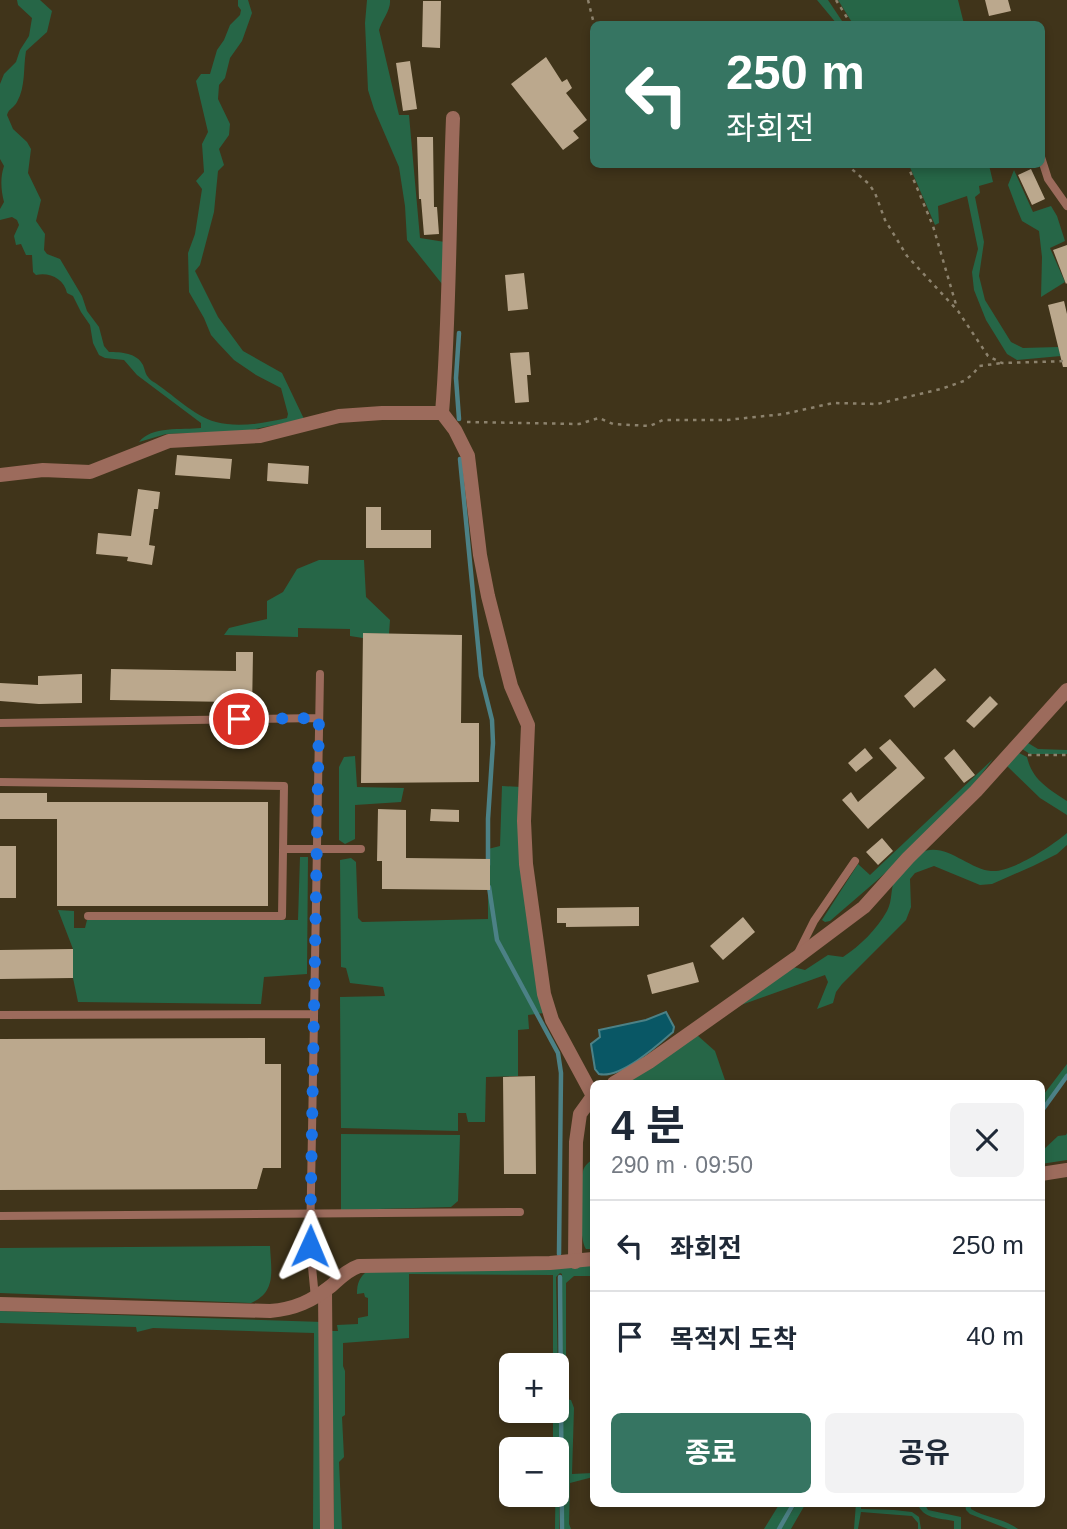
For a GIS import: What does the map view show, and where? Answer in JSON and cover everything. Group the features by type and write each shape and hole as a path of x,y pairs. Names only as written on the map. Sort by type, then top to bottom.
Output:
{"street":[{"path":"453,118 445,418 468,456 480,555 488,596 511,685 528,725 524,821 526,864 544,993 552,1020 590,1090"},
{"path":"0,475 43,470 90,472 169,441 202,437 260,436 339,416 382,413 445,418"},
{"path":"619,1080 649,1062 864,907 908,858 976,791 1067,690"},
{"path":"575,1262 576,1142 580,1114 590,1100"},
{"path":"1045,1173 1067,1170"},
{"path":"0,1304 270,1311 298,1307 320,1294 350,1269 359,1266 590,1260"},
{"path":"320,1294 327,1529"}],"lane":[{"path":"1044,168 1048,179 1067,206"},
{"path":"320,674 310,1246 320,1294"},
{"path":"0,723 319,718"},
{"path":"0,782 284,786 282,916 88,916"},
{"path":"283,849 361,849"},
{"path":"796,958 814,921 855,861"},
{"path":"0,1015 314,1014"},
{"path":"0,1216 520,1212"}],"path":[{"path":"588,0 593,21"},
{"path":"836,0 849,21"},
{"path":"851,168 875,193 885,220 907,256 958,311 988,356 1002,363"},
{"path":"909,168 933,226 958,311"},
{"path":"445,418 579,424 599,418 613,424 650,426 663,420 727,420 773,415 833,403 877,404 964,381 979,366 1067,361"},
{"path":"1014,748 1028,755 1067,755"}],"green space":[{"path":"17,0 40,0 52,11 47,32 26,51 22,90 7,115 13,129 31,149 28,173 41,200 36,221 45,234 44,250 60,259 82,296 87,311 99,327 104,346 109,352 137,358 152,381 199,415 224,424 242,425 287,418 281,388 234,360 211,335 189,292 188,253 195,234 202,189 196,181 204,172 202,144 208,132 196,81 201,74 210,74 217,50 230,25 240,15 238,0 248,0 252,13 242,41 230,58 225,78 219,85 218,99 230,124 229,135 219,149 224,165 218,171 214,212 200,265 195,271 218,317 243,351 282,373 304,419 245,431 166,434 139,442 151,433 201,428 201,423 137,375 124,360 99,355 93,343 90,325 73,296 67,293 56,278 36,275 33,272 32,255 26,255 21,244 16,245 14,236 19,225 17,220 12,217 0,220 0,209 4,202 1,184 4,166 0,159 0,84 4,74 16,62 29,36 32,18 18,5"},
{"path":"367,0 390,0 379,30 399,115 409,115 420,238 445,242 446,289 407,240 399,167 368,90 365,23"},
{"path":"817,0 828,0 842,21 834,21"},
{"path":"838,0 958,0 963,21 851,21"},
{"path":"910,168 990,168 993,182 979,186 980,193 975,197 984,242 979,276 985,300 1011,342 1023,348 1058,347 1061,356 1017,360 1007,354 986,320 974,290 972,272 978,249 967,196 938,206 939,223 935,225"},
{"path":"1014,170 1033,212 1051,206 1065,241 1050,248 1065,282 1041,297 1042,257 1039,231 1022,221 1017,209 1008,185"},
{"path":"319,560 364,560 366,597 390,620 389,634 363,633 363,638 350,636 350,629 298,628 298,637 224,635 229,628 267,619 267,601 283,592 297,569"},
{"path":"1028,743 1038,749 1067,750 1067,754 1030,754 1019,747"},
{"path":"1017,752 1027,757 1033,772 1042,783 1067,801 1067,815 1040,798 1006,765"},
{"path":"355,756 357,787 404,788 401,802 355,805 355,839 345,844 339,840 339,767 344,757"},
{"path":"993,759 957,803 916,845 830,921 822,920 858,864 870,875"},
{"path":"502,786 521,787 544,1013 528,1015 529,1029 518,1030 518,1076 486,1077 485,1122 468,1122 466,1113 458,1113 458,1131 341,1128 340,997 385,996 383,987 350,983 346,968 341,967 340,860 351,858 356,862 358,918 362,922 488,919 488,849 500,846"},
{"path":"1067,833 1067,845 1057,854 992,884 980,885 934,866 915,873 910,879 911,907 906,920 842,984 833,1003 817,1009 828,982 825,975 741,1005 793,967 805,970 828,955 843,957 856,948 883,918 897,877 920,853 938,850 982,869 999,870 1031,858"},
{"path":"300,857 308,857 307,974 264,977 261,1004 78,1002 73,978 73,949 58,910 74,911 74,928 85,928 87,920 298,920"},
{"path":"697,1035 715,1051 725,1080 627,1080"},
{"path":"1067,1064 1067,1074 1045,1104 1045,1093"},
{"path":"1067,1133 1067,1160 1045,1163 1045,1148 1058,1136"},
{"path":"341,1134 460,1135 458,1201 451,1207 341,1210"},
{"path":"590,1162 590,1249 586,1249 584,1244 581,1224 582,1177"},
{"path":"270,1246 269,1286 265,1293 251,1303 0,1293 0,1248"},
{"path":"590,1263 590,1276 574,1276 566,1283 566,1353 562,1353 562,1274 556,1277 558,1353 553,1353 553,1275 409,1274 409,1338 343,1343 344,1457 339,1462 342,1529 334,1529 332,1331 338,1331 337,1325 358,1324 358,1318 368,1316 368,1298 364,1293 357,1294 359,1281 368,1270"},
{"path":"0,1311 323,1322 323,1529 313,1529 314,1333 153,1328 137,1332 136,1327 0,1323"},
{"path":"569,1400 574,1408 572,1474 590,1473 590,1478 570,1483 571,1529 563,1529 563,1507 569,1507 569,1437 563,1437 563,1423 569,1423"},
{"path":"553,1423 559,1423 559,1437 553,1437"},
{"path":"555,1507 559,1507 559,1529 555,1529"},
{"path":"778,1507 791,1507 777,1529 764,1529"},
{"path":"795,1507 804,1507 791,1529 781,1529"},
{"path":"856,1507 861,1507 912,1512 919,1517 921,1529 918,1529 918,1523 912,1516 861,1512 858,1529 854,1529"},
{"path":"926,1507 928,1510 961,1517 961,1529 954,1529 954,1521 927,1515 920,1508"},
{"path":"966,1507 971,1507 1018,1529 1008,1529 966,1510"}],"water":[{"path":"666,1012 674,1027 673,1032 627,1067 617,1072 599,1074 595,1069 591,1044 600,1037 599,1030 646,1020"}],"building":[{"path":"985,0 1008,0 1011,11 989,16"},
{"path":"423,1 441,1 440,48 422,47"},
{"path":"546,57 562,82 567,79 572,88 566,93 587,120 573,131 579,138 563,150 511,84"},
{"path":"410,61 417,109 403,111 396,63"},
{"path":"417,137 433,137 434,207 437,207 439,234 424,235 419,199"},
{"path":"1031,169 1045,199 1032,205 1018,175"},
{"path":"1067,245 1067,283 1066,284 1053,250"},
{"path":"524,273 528,309 508,311 505,275"},
{"path":"1064,301 1067,314 1067,367 1063,367 1048,305"},
{"path":"529,352 529,402 515,403 510,353"},
{"path":"177,455 232,459 230,479 175,475"},
{"path":"268,463 309,466 308,484 267,481"},
{"path":"138,489 160,492 158,509 154,509 149,545 155,546 152,565 127,561 128,557 96,554 98,533 131,536"},
{"path":"366,507 381,507 381,530 431,530 431,548 366,548"},
{"path":"363,633 462,635 461,723 479,723 479,782 361,783"},
{"path":"236,652 253,652 252,712 232,713 232,702 110,700 111,669 236,671"},
{"path":"935,668 946,680 914,708 904,696"},
{"path":"82,674 82,703 0,701 0,683 38,685 38,676"},
{"path":"990,696 998,704 974,728 966,721"},
{"path":"890,739 925,778 868,829 842,800 851,792 858,802 897,768 879,748"},
{"path":"865,748 873,758 856,772 848,763"},
{"path":"954,749 975,775 964,783 944,758"},
{"path":"0,793 47,793 47,802 268,802 268,906 57,906 57,819 0,819"},
{"path":"378,809 406,810 406,858 490,859 490,890 382,889 382,861 377,861"},
{"path":"431,809 459,810 459,822 430,821"},
{"path":"882,838 893,851 878,865 866,852"},
{"path":"0,846 16,846 16,898 0,898"},
{"path":"639,907 639,926 566,927 566,923 557,923 557,908"},
{"path":"743,917 755,932 723,960 710,946"},
{"path":"73,949 73,978 0,979 0,950"},
{"path":"693,962 699,982 652,994 647,975"},
{"path":"265,1038 265,1064 281,1064 281,1168 263,1168 257,1189 0,1190 0,1039"},
{"path":"535,1076 536,1174 504,1174 503,1077"}],"waterway":[{"path":"459,333 456,378 459,419"},
{"path":"460,459 481,676 492,720 488,865"},
{"path":"489,887 497,940 558,1053 561,1073 559,1254"},
{"path":"1045,1106 1067,1076"},
{"path":"560,1277 562,1529"},
{"path":"779,1529 792,1507"}],"route":[{"path":"239,719 319,718 310,1246"}]}
